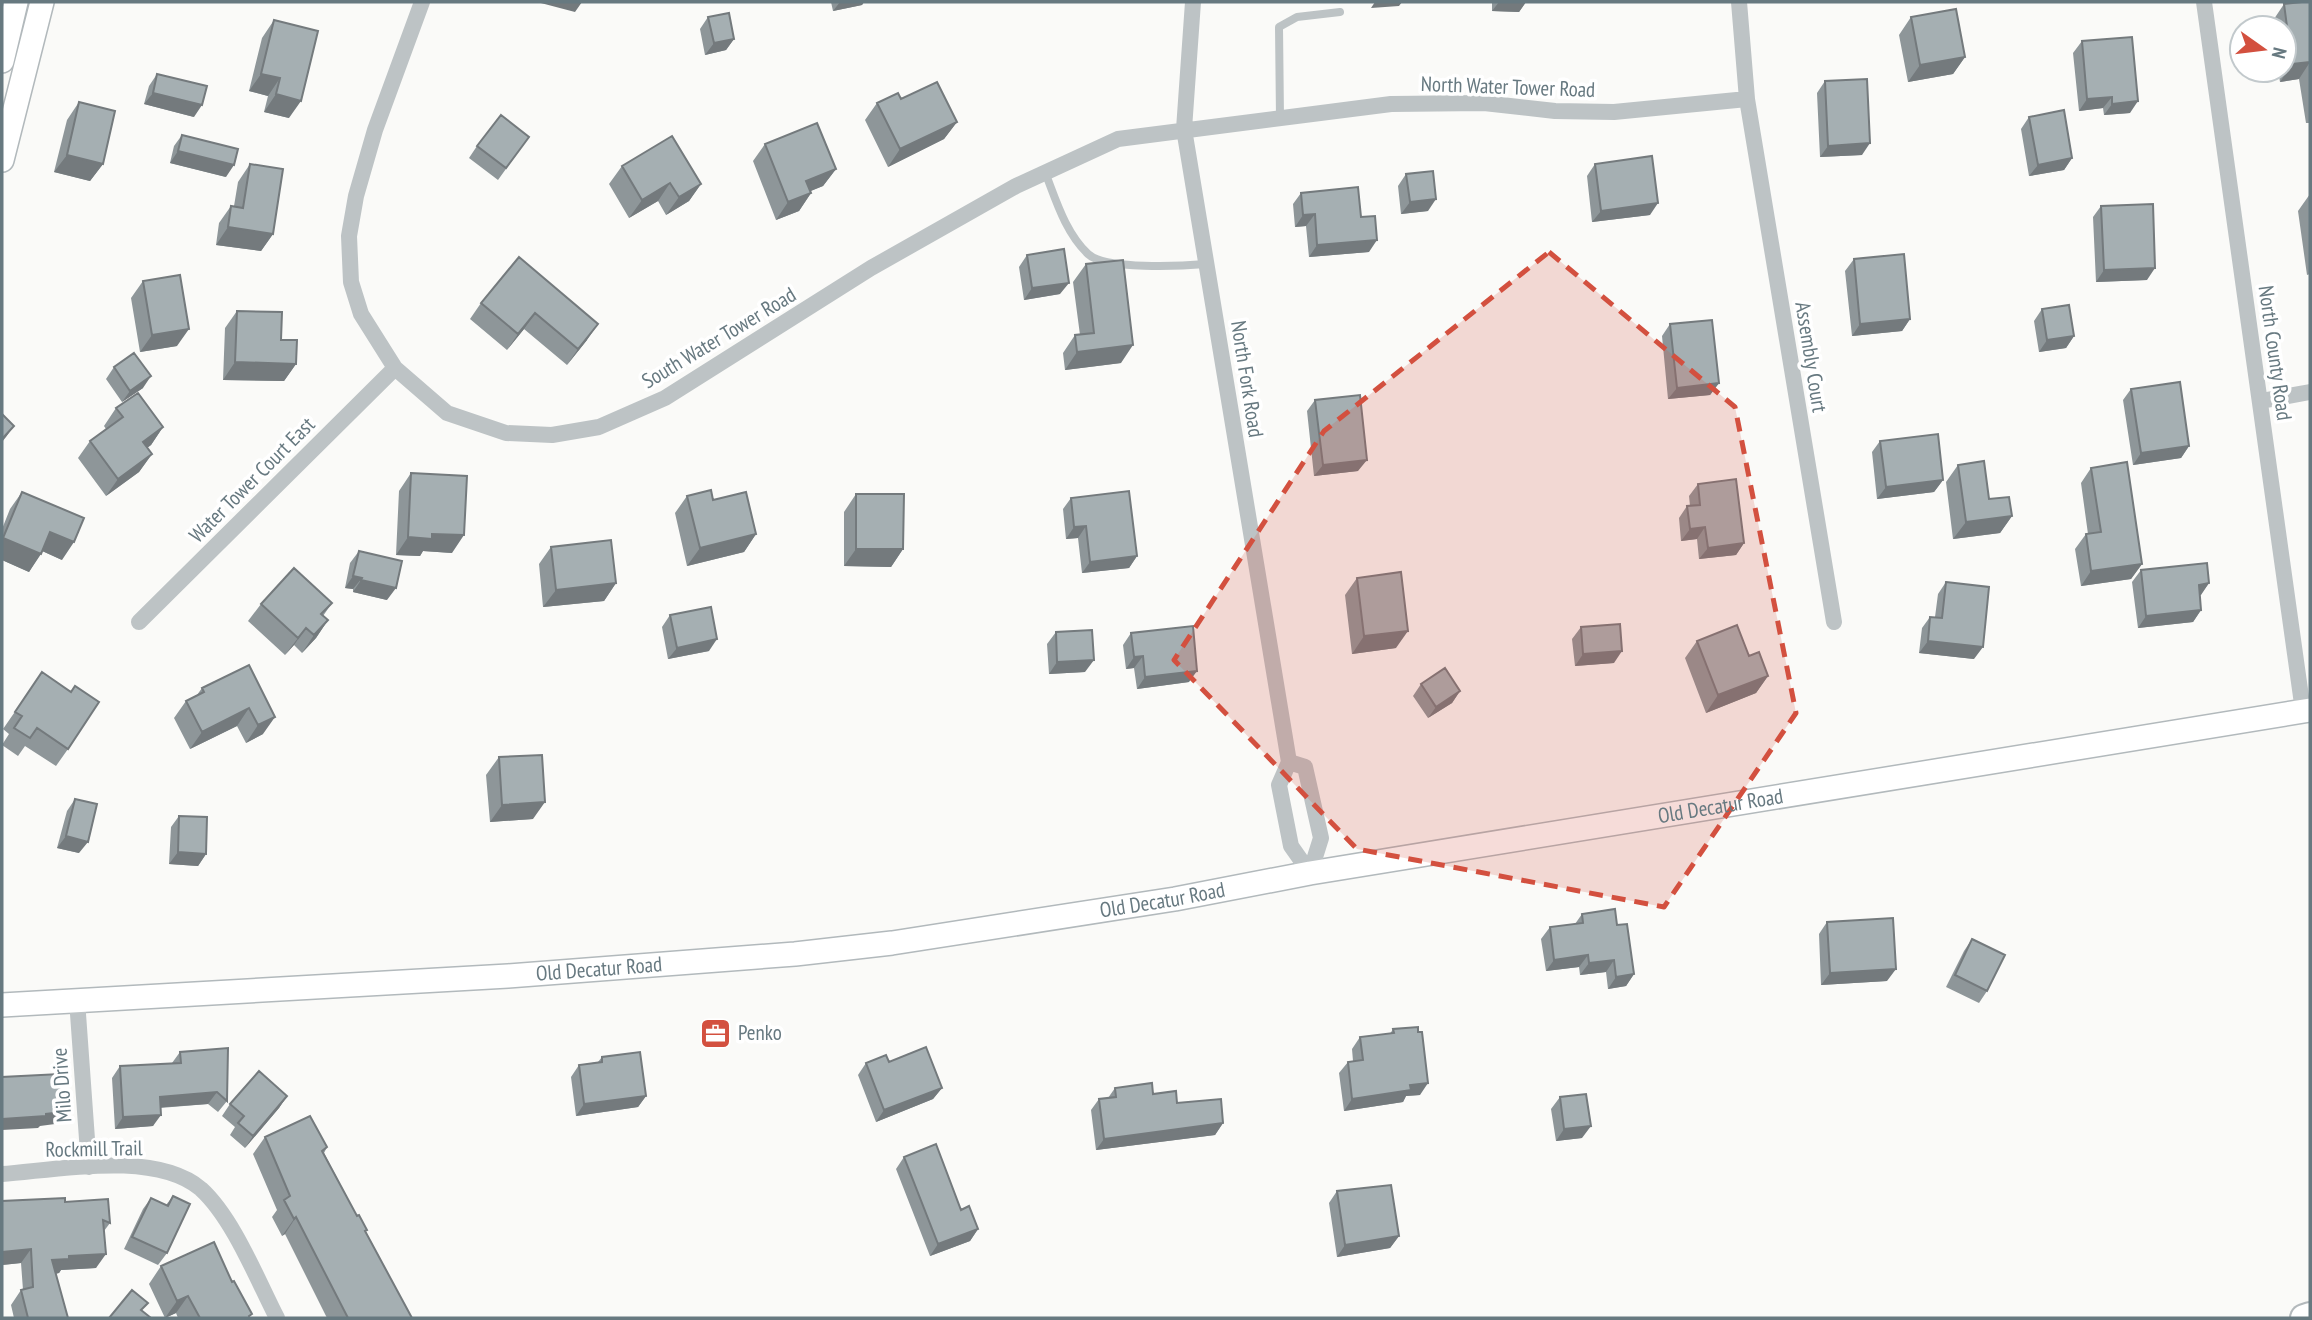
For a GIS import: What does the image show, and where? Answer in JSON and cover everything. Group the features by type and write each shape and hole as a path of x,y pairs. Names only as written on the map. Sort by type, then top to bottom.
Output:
{"main road":[{"path":"2304,1318 2310,1316"}],"street":[{"path":"2,61 16,2"},
{"path":"2,160 42,2"},
{"name":"South Water Tower Road","path":"422,2 375,130 356,197 349,236 351,282 360,314 395,368 447,413 506,433 552,435 599,426 665,398 871,268 1016,186 1118,139 1184,129"},
{"name":"North Fork Road","path":"1193,2 1184,129 1289,762 1279,785 1291,846 1310,873"},
{"name":"Assembly Court","path":"1739,2 1747,99 1834,622"},
{"name":"North County Road","path":"2204,2 2306,710"},
{"name":"North Water Tower Road","path":"1184,129 1391,104 1484,103 1555,111 1614,112 1747,99"},
{"name":"Water Tower Court East","path":"139,622 395,368"},
{"path":"2260,401 2310,392"},
{"name":"Old Decatur Road","path":"2,1005 508,976 795,954 892,943 1175,899 1310,873 2306,710"},
{"path":"1289,762 1305,767 1321,838 1310,873"},
{"name":"Milo Drive","path":"77,1000 89,1167"},
{"name":"Rockmill Trail","path":"2,1174 89,1167 147,1167 186,1179 201,1190 235,1236 277,1318"}],"lane":[{"path":"1280,118 1279,27 1297,17 1339,12"},
{"path":"1045,172 1065,224 1089,256 1111,262 1163,267 1206,264"}],"highlighted area":[{"path":"1549,252 1735,407 1796,713 1664,907 1357,849 1174,660 1324,431"}],"building":[{"path":"2310,2 2310,62 2298,63 2298,14 2285,14 2284,4"},
{"path":"1956,9 1965,57 1920,65 1911,17"},
{"path":"729,13 734,39 714,43 708,17"},
{"path":"274,20 318,31 301,101 276,94 280,78 261,74"},
{"path":"2132,37 2138,101 2112,104 2112,97 2087,99 2082,41"},
{"path":"157,74 207,86 202,105 153,93"},
{"path":"1867,79 1870,143 1828,146 1825,81"},
{"path":"937,82 957,122 900,149 877,103 898,93 901,99"},
{"path":"79,102 115,111 103,164 67,155"},
{"path":"2064,110 2072,158 2038,165 2029,117"},
{"path":"501,115 529,137 506,168 477,146"},
{"path":"817,123 836,169 806,181 811,193 788,202 765,144"},
{"path":"182,135 238,149 234,165 178,151"},
{"path":"672,136 701,184 679,197 670,183 642,200 622,166"},
{"path":"1652,156 1658,203 1601,211 1595,164"},
{"path":"250,164 283,169 273,234 228,227 231,206 243,208"},
{"path":"1433,171 1436,199 1410,202 1406,174"},
{"path":"1358,187 1361,217 1375,216 1377,240 1317,245 1315,214 1303,215 1301,193"},
{"path":"2153,204 2155,268 2104,270 2101,206"},
{"path":"1064,249 1069,283 1032,288 1027,255"},
{"path":"1904,254 1910,319 1860,324 1854,259"},
{"path":"519,257 598,324 578,349 535,313 518,334 481,303"},
{"path":"1123,260 1133,345 1077,352 1075,335 1094,333 1086,264"},
{"path":"180,275 189,329 152,335 143,281"},
{"path":"2069,305 2074,336 2047,340 2042,309"},
{"path":"237,311 282,312 281,340 297,340 296,364 235,362"},
{"path":"1712,320 1719,383 1677,388 1670,324"},
{"path":"134,353 151,376 130,391 114,367"},
{"path":"2180,382 2189,446 2141,453 2131,389"},
{"path":"138,393 163,427 143,442 152,454 118,479 90,441 123,417 116,408"},
{"path":"1360,395 1367,460 1323,465 1315,400"},
{"path":"2,414 14,426 2,439"},
{"path":"1938,434 1943,480 1886,487 1880,441"},
{"path":"1984,461 1989,499 2009,497 2012,516 1966,522 1958,465"},
{"path":"2127,462 2142,564 2091,571 2086,534 2101,532 2091,468"},
{"path":"411,473 467,476 464,535 432,534 432,539 408,537"},
{"path":"1736,479 1744,543 1708,548 1705,527 1690,529 1687,506 1700,505 1698,484"},
{"path":"711,490 713,500 746,492 756,534 700,548 687,496"},
{"path":"1129,491 1137,556 1090,562 1086,526 1074,527 1071,498"},
{"path":"22,492 84,518 74,542 50,532 41,554 3,538"},
{"path":"856,494 904,494 903,549 856,549"},
{"path":"611,540 616,583 556,590 551,547"},
{"path":"359,551 402,561 396,588 353,576"},
{"path":"2207,563 2209,583 2199,585 2201,610 2146,616 2141,570"},
{"path":"294,568 332,603 321,614 328,620 314,635 306,628 298,638 261,604"},
{"path":"1401,572 1408,631 1364,636 1357,578"},
{"path":"1946,582 1989,587 1983,647 1928,641 1930,617 1942,618"},
{"path":"711,607 717,639 677,648 670,615"},
{"path":"1620,624 1622,651 1583,654 1581,627"},
{"path":"1737,625 1749,656 1759,652 1768,676 1718,695 1697,641"},
{"path":"1193,626 1197,671 1145,677 1143,656 1134,657 1131,633"},
{"path":"1092,630 1094,660 1057,662 1056,632"},
{"path":"249,665 275,717 258,725 249,708 202,732 186,701 204,692 202,688"},
{"path":"1445,668 1460,691 1436,707 1421,684"},
{"path":"42,672 71,692 75,686 99,702 68,749 37,728 30,738 14,728 22,716 15,712"},
{"path":"542,755 545,802 502,805 499,757"},
{"path":"75,799 97,804 88,842 66,836"},
{"path":"179,816 207,817 206,854 178,852"},
{"path":"1615,909 1617,925 1627,924 1634,974 1616,977 1614,960 1589,963 1588,955 1554,960 1550,927 1583,923 1582,914"},
{"path":"1893,918 1896,969 1830,973 1827,922"},
{"path":"1972,939 2005,955 1987,991 1955,975"},
{"path":"1418,1027 1418,1032 1422,1032 1428,1083 1410,1085 1411,1090 1352,1099 1348,1062 1363,1060 1360,1037 1394,1033 1393,1029"},
{"path":"926,1047 942,1088 884,1110 866,1063 886,1055 889,1062"},
{"path":"228,1048 227,1101 217,1092 160,1097 161,1115 123,1117 120,1066 181,1063 180,1052"},
{"path":"640,1052 646,1096 584,1104 579,1065 602,1062 602,1057"},
{"path":"259,1071 287,1096 253,1136 238,1123 244,1116 230,1104"},
{"path":"60,1074 63,1112 2,1119 2,1077"},
{"path":"1152,1083 1153,1094 1176,1091 1177,1103 1221,1099 1223,1123 1104,1139 1099,1099 1116,1097 1115,1088"},
{"path":"1586,1094 1591,1126 1564,1129 1560,1097"},
{"path":"310,1116 327,1147 322,1151 357,1216 359,1215 412,1318 348,1318 296,1217 294,1219 284,1200 290,1196 265,1137"},
{"path":"936,1144 961,1210 969,1206 978,1229 938,1244 904,1157"},
{"path":"1391,1185 1399,1236 1345,1245 1337,1191"},
{"path":"173,1196 190,1204 167,1253 132,1237 151,1198 168,1206"},
{"path":"65,1198 65,1202 108,1199 110,1223 103,1220 106,1254 52,1260 68,1318 28,1318 21,1290 33,1287 31,1249 2,1252 2,1201"},
{"path":"214,1242 232,1282 234,1281 252,1314 250,1318 200,1318 188,1296 177,1301 161,1266"},
{"path":"132,1290 148,1303 141,1310 151,1318 109,1318"}],"place":[{"name":"Penko","path":"715,1033"}]}
